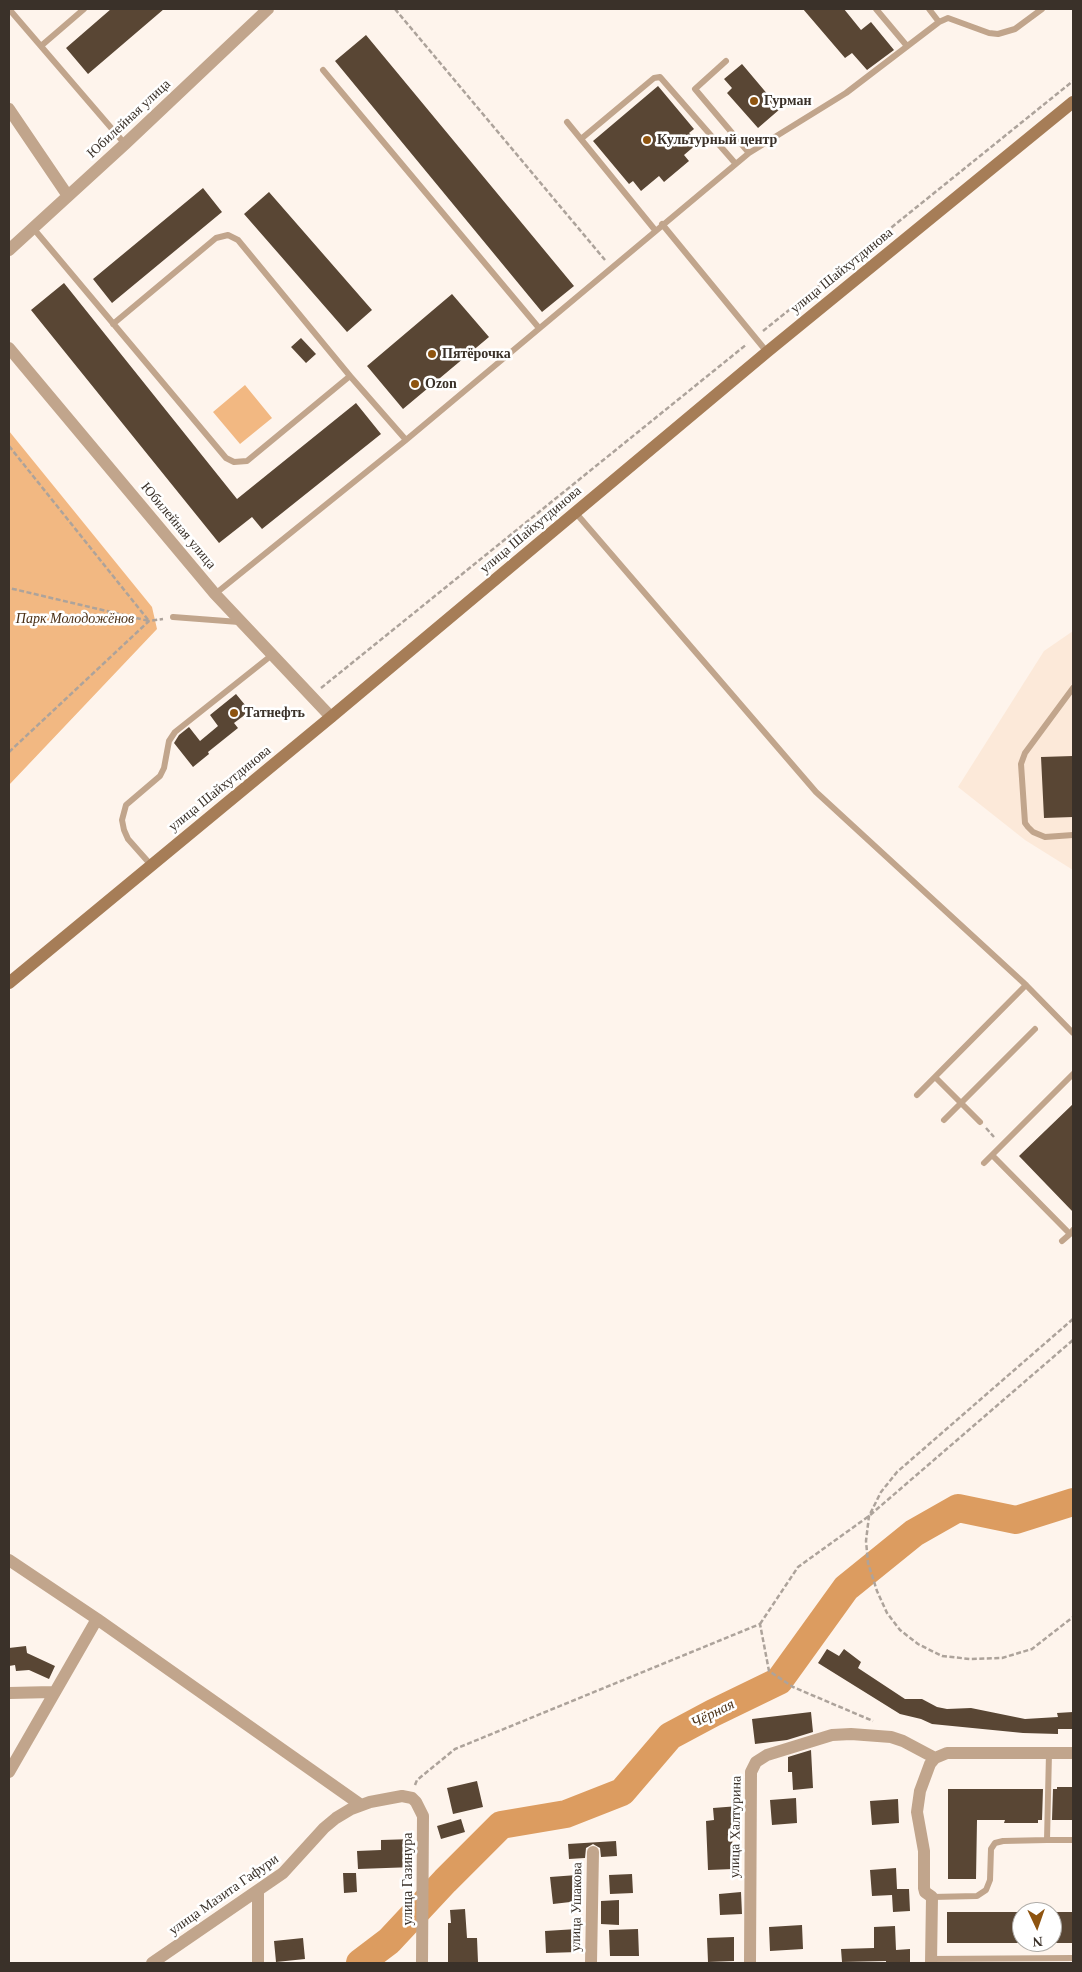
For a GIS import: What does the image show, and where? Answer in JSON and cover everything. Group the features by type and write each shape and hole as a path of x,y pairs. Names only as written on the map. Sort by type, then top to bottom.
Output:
{"main road":[{"name":"улица Шайхутдинова","path":"9,982 331,717 767,352 1073,102"}],"street":[{"name":"Юбилейная улица","path":"9,250 268,9"},
{"path":"9,108 68,196"},
{"name":"Юбилейная улица","path":"9,348 215,594 331,717"},
{"path":"9,1560 97,1618 361,1805"},
{"path":"9,1772 97,1618"},
{"path":"9,1694 53,1692"},
{"name":"улица Халтурина","path":"750,1963 751,1772 756,1762 767,1755 832,1735 851,1734 891,1736 935,1758"},
{"path":"931,1961 932,1897 924,1888 924,1851 916,1812 924,1777 935,1758 947,1753 1073,1753"},
{"name":"улица Мазита Гафури","path":"152,1963 289,1868 330,1823 344,1813 361,1805 388,1797 402,1796 412,1798"},
{"name":"улица Газинура","path":"412,1798 422,1811 422,1963"},
{"name":"улица Ушакова","path":"591,1963 593,1852"},
{"path":"258,1891 258,1963"}],"lane":[{"path":"9,9 125,144"},
{"path":"41,46 84,9"},
{"path":"876,9 907,46"},
{"path":"929,9 940,22"},
{"path":"215,594 406,440 749,153 846,94 907,46 948,18 989,33 998,34 1015,29 1042,9"},
{"path":"726,61 695,89 749,153"},
{"path":"323,70 539,328"},
{"path":"581,139 654,78 660,77 735,163"},
{"path":"567,122 655,230"},
{"path":"662,224 767,352"},
{"path":"33,228 221,453 234,462 247,461 350,376"},
{"path":"114,324 216,238 228,235 238,240 350,376 406,440"},
{"path":"575,512 816,792 1026,985 1073,1033"},
{"path":"173,617 241,622"},
{"path":"151,865 128,839 124,830 122,820 126,805 160,776 164,768 169,741 175,732 272,655"},
{"path":"1073,688 1025,753 1021,764 1025,823 1028,828 1045,836 1073,835"},
{"path":"917,1095 1026,985"},
{"path":"944,1120 1035,1029"},
{"path":"984,1163 1073,1074"},
{"path":"935,1078 980,1122"},
{"path":"992,1155 1071,1232 1062,1241"},
{"path":"1047,1840 1049,1753"},
{"path":"932,1897 977,1896 982,1894 989,1885 991,1850 995,1843 999,1841 1073,1840"},
{"path":"931,1961 1073,1958"}],"path":[{"path":"395,9 611,267"},
{"path":"311,696 1073,81"},
{"path":"9,446 149,621"},
{"path":"9,588 149,621 173,617"},
{"path":"9,752 149,621"},
{"path":"980,1122 1002,1145"},
{"path":"1073,1318 897,1472 881,1492 869,1516 866,1541 868,1563 877,1591 887,1613 900,1630 918,1644 942,1656 970,1660 1002,1658 1032,1648 1073,1617"},
{"path":"412,1798 417,1780 455,1749 760,1624 798,1567 869,1516 1073,1340"},
{"path":"760,1624 770,1671 793,1687"}],"shaded area":[{"path":"1073,631 1073,870 1025,840 958,787 1044,651"}],"green space":[{"path":"245,385 272,418 240,444 213,412"},
{"name":"Парк Молодожёнов","path":"9,431 152,607 157,629 9,785"}],"building":[{"path":"111,9 164,9 88,74 66,48"},
{"path":"803,9 844,9 861,30 871,22 894,50 867,70 852,53 845,58"},
{"path":"366,35 574,286 542,312 335,61"},
{"name":"Гурман","path":"742,64 780,109 758,128 727,93 732,88 724,79"},
{"path":"658,86 694,129 689,133 698,143 684,155 689,161 664,182 659,176 641,191 633,181 629,184 593,141"},
{"path":"203,188 222,212 112,303 93,279"},
{"path":"269,192 372,310 347,332 244,214"},
{"path":"64,283 237,499 356,403 381,434 262,529 252,517 219,543 31,310"},
{"path":"452,294 489,337 403,409 367,366"},
{"path":"301,338 316,354 306,363 291,347"},
{"path":"236,694 250,711 234,723 238,728 208,752 209,754 193,767 174,743 179,735 189,727 200,741 218,726 210,715"},
{"path":"1073,756 1073,817 1044,818 1041,757"},
{"path":"1073,1104 1073,1212 1019,1156"},
{"path":"26,1646 27,1653 55,1666 49,1679 29,1670 16,1671 15,1665 9,1666 9,1648"},
{"path":"827,1649 839,1656 844,1649 861,1662 858,1668 905,1699 922,1699 937,1707 947,1709 971,1708 1025,1719 1058,1717 1057,1713 1073,1712 1073,1729 1058,1729 1058,1734 1023,1733 932,1724 900,1714 818,1663"},
{"path":"811,1712 813,1732 787,1740 755,1744 752,1719"},
{"path":"811,1750 813,1788 793,1790 792,1772 788,1772 788,1757"},
{"path":"477,1781 483,1807 453,1814 447,1788"},
{"path":"1057,1787 1073,1787 1073,1820 1052,1820 1053,1789 1057,1789"},
{"path":"948,1789 1043,1789 1042,1820 1038,1820 1038,1823 1004,1823 1005,1820 977,1820 976,1879 948,1879"},
{"path":"796,1798 797,1823 772,1825 770,1800"},
{"path":"898,1799 899,1823 872,1825 870,1801"},
{"path":"739,1806 740,1829 732,1829 733,1869 708,1870 706,1821 714,1820 713,1808"},
{"path":"461,1819 465,1832 441,1839 437,1826"},
{"path":"413,1839 414,1867 358,1869 357,1851 381,1850 381,1840"},
{"path":"616,1841 617,1856 601,1857 600,1848 593,1844 586,1848 585,1858 569,1859 568,1844"},
{"path":"896,1868 897,1889 909,1889 910,1911 893,1912 892,1895 872,1896 870,1870"},
{"path":"343,1873 356,1873 357,1892 344,1893"},
{"path":"632,1874 633,1893 610,1894 609,1875"},
{"path":"577,1875 579,1901 553,1904 550,1877"},
{"path":"741,1892 742,1914 720,1915 719,1894"},
{"path":"619,1900 619,1925 601,1924 601,1901"},
{"path":"465,1909 467,1938 477,1938 478,1962 448,1962 450,1910"},
{"path":"947,1912 1012,1912 1012,1943 947,1943"},
{"path":"1062,1912 1073,1912 1073,1943 1062,1943"},
{"path":"802,1925 803,1949 770,1951 769,1927"},
{"path":"895,1926 896,1950 910,1949 910,1963 886,1961 842,1962 841,1949 874,1948 874,1927"},
{"path":"577,1929 578,1952 546,1953 545,1931"},
{"path":"638,1929 639,1956 610,1956 609,1930"},
{"path":"734,1937 734,1961 708,1962 707,1938"},
{"path":"303,1938 305,1959 276,1962 274,1941"}],"waterway":[{"name":"Чёрная","path":"360,1963 389,1941 501,1825 566,1814 622,1792 670,1736 779,1681 846,1588 914,1533 958,1508 1016,1520 1073,1502"}],"place":[{"name":"Гурман","path":"754,101"},
{"name":"Культурный центр","path":"647,140"},
{"name":"Пятёрочка","path":"432,354"},
{"name":"Ozon","path":"415,384"},
{"name":"Татнефть","path":"234,713"}]}
